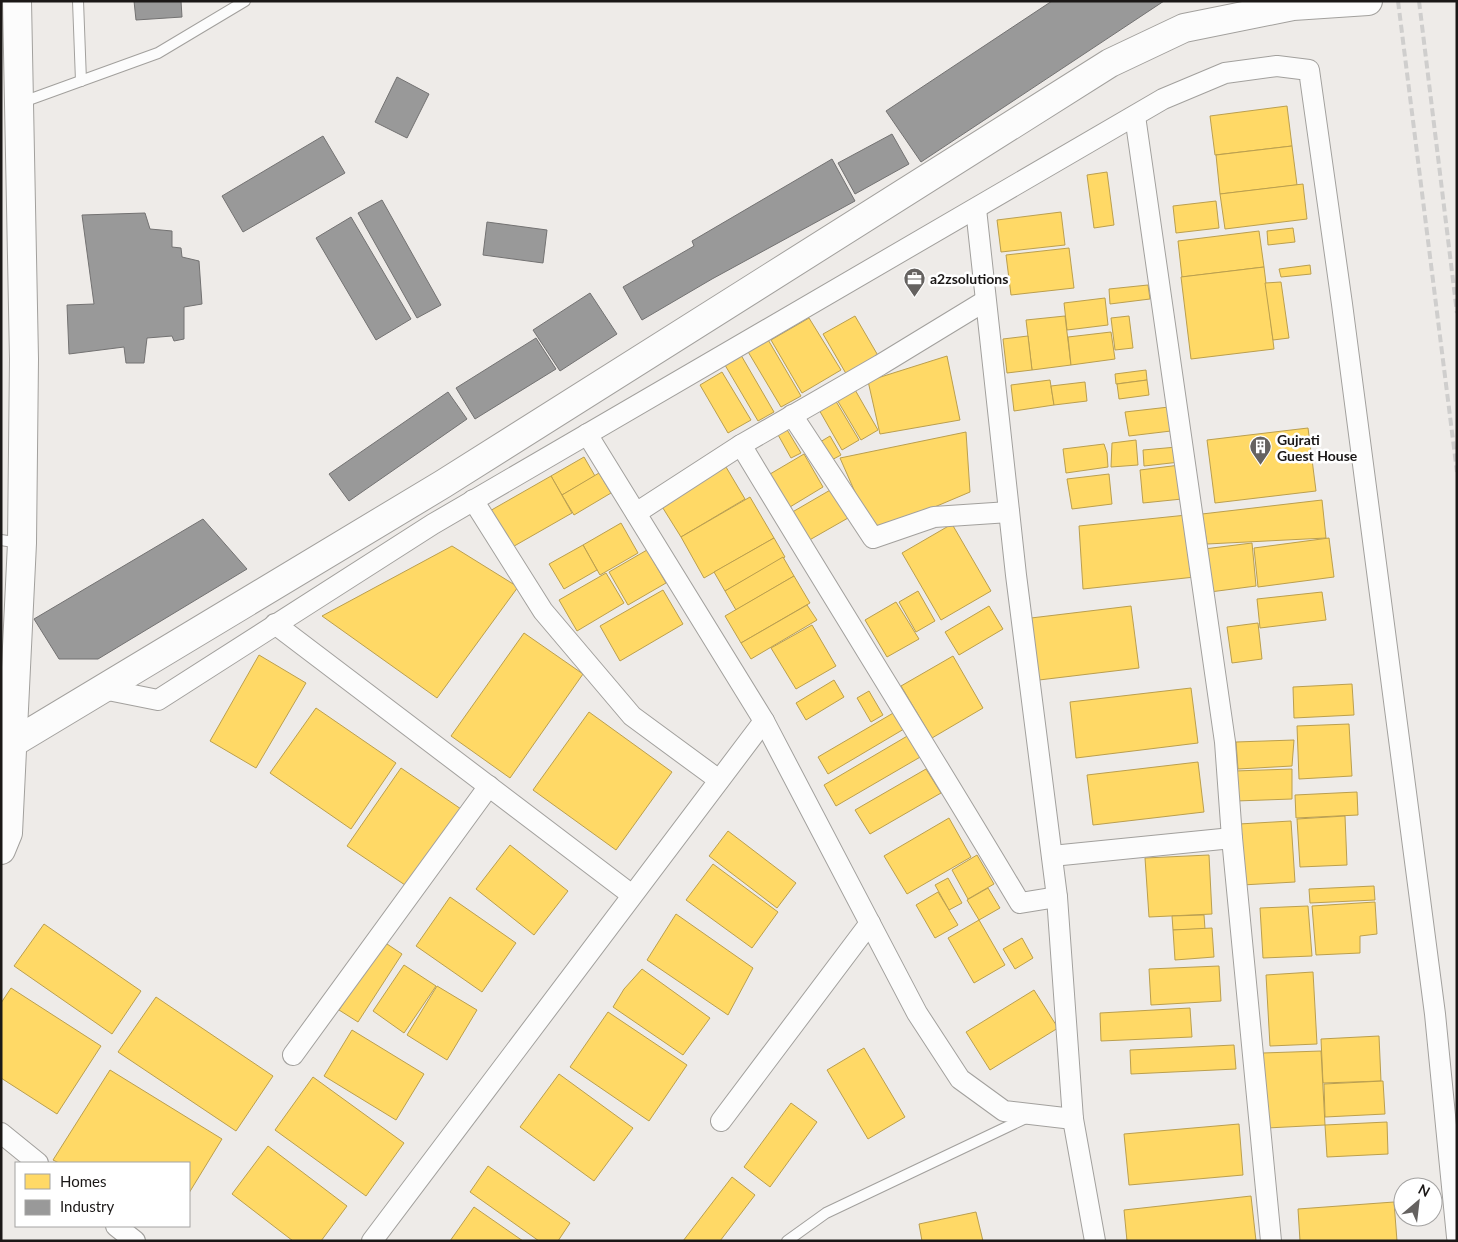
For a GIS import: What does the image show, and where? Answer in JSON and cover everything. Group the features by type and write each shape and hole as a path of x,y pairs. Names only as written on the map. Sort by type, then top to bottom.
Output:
{"main road":[{"path":"1,850 8,833 7,746 12,542 24,360 17,1"},
{"path":"7,746 442,484 1110,63 1184,28 1293,6 1368,1"}],"street":[{"path":"102,688 158,700 473,500 1163,99 1225,73 1277,66 1309,70 1344,314 1434,1004 1457,1236"},
{"path":"1135,116 1225,742 1232,838 1271,1241"},
{"path":"976,209 1009,512 1057,897 1073,1119 1095,1241"},
{"path":"636,513 741,445 880,365 985,301"},
{"path":"792,415 873,538 934,517 1009,512"},
{"path":"587,434 764,721 917,1013 960,1079 1004,1111 1073,1119"},
{"path":"741,445 1020,903 1057,897"},
{"path":"473,500 542,611 632,716 719,780"},
{"path":"275,624 632,896"},
{"path":"372,1241 764,721"},
{"path":"293,1055 489,786"},
{"path":"1052,856 1232,838"},
{"path":"721,1120 870,923"},
{"path":"1,1133 37,1162"},
{"path":"117,1227 135,1241"}],"lane":[{"path":"78,1 81,80"},
{"path":"19,103 158,53 245,1"},
{"path":"787,1241 826,1213 1032,1115"}],"building: Homes":[{"path":"1287,106 1292,146 1215,155 1210,116"},
{"path":"1292,146 1297,185 1220,194 1216,155"},
{"path":"1107,172 1114,225 1094,228 1087,175"},
{"path":"1303,184 1307,219 1225,229 1220,194"},
{"path":"1216,201 1219,228 1176,233 1173,206"},
{"path":"1061,212 1065,245 1001,252 997,220"},
{"path":"1293,228 1295,242 1268,245 1267,231"},
{"path":"1259,231 1264,267 1182,277 1178,241"},
{"path":"1069,248 1074,288 1011,295 1006,255"},
{"path":"1310,265 1311,274 1281,277 1279,269"},
{"path":"1264,267 1274,349 1191,359 1181,277"},
{"path":"1281,282 1289,338 1273,340 1265,283"},
{"path":"1148,285 1150,299 1110,304 1109,289"},
{"path":"1105,298 1108,325 1067,330 1064,303"},
{"path":"855,316 880,359 848,377 823,334"},
{"path":"1065,316 1071,365 1032,370 1026,320"},
{"path":"1129,316 1133,348 1115,350 1111,318"},
{"path":"809,318 841,370 802,393 771,340"},
{"path":"1111,332 1115,359 1071,365 1068,337"},
{"path":"1028,336 1032,370 1007,373 1003,339"},
{"path":"767,338 801,396 781,407 747,350"},
{"path":"738,350 774,412 758,421 722,360"},
{"path":"947,356 960,420 880,434 868,381"},
{"path":"1146,370 1147,380 1116,384 1115,374"},
{"path":"722,372 751,420 728,433 700,385"},
{"path":"1050,380 1054,405 1014,411 1011,385"},
{"path":"1147,380 1149,395 1119,399 1117,384"},
{"path":"1085,382 1087,401 1054,405 1051,386"},
{"path":"854,388 878,430 861,440 836,398"},
{"path":"834,398 859,440 842,450 818,408"},
{"path":"1169,407 1171,431 1129,436 1125,412"},
{"path":"786,428 801,453 791,458 777,433"},
{"name":"Gujrati Guest House","path":"1308,428 1316,491 1215,503 1207,440"},
{"path":"966,432 970,492 873,533 840,458"},
{"path":"830,436 841,455 826,463 815,445"},
{"path":"1136,440 1138,465 1111,467 1112,443"},
{"path":"1104,444 1108,467 1066,473 1063,449"},
{"path":"1177,447 1180,462 1144,466 1143,450"},
{"path":"804,454 823,487 785,510 765,477"},
{"path":"584,457 595,476 562,495 551,476"},
{"path":"1180,465 1182,499 1143,503 1140,470"},
{"path":"726,467 745,499 681,537 661,505"},
{"path":"599,473 611,493 574,515 562,495"},
{"path":"1109,474 1112,504 1072,509 1067,479"},
{"path":"551,476 572,513 509,549 488,512"},
{"path":"832,489 848,518 806,542 789,514"},
{"path":"750,497 774,538 704,578 681,537"},
{"path":"1322,500 1326,538 1207,544 1202,514"},
{"path":"1187,515 1195,577 1083,589 1079,526"},
{"path":"621,523 638,553 600,575 583,545"},
{"path":"952,524 991,591 941,620 902,553"},
{"path":"774,538 785,557 725,591 714,572"},
{"path":"1329,538 1334,577 1258,587 1254,548"},
{"path":"1252,543 1256,586 1210,592 1204,549"},
{"path":"583,545 597,570 564,589 549,564"},
{"path":"452,546 518,587 437,698 322,616"},
{"path":"647,550 666,583 628,605 609,572"},
{"path":"783,557 794,576 736,610 725,591"},
{"path":"606,573 624,603 577,631 559,600"},
{"path":"794,576 810,603 741,643 725,616"},
{"path":"663,590 683,624 620,661 600,626"},
{"path":"918,591 935,621 916,632 899,602"},
{"path":"1322,592 1326,620 1260,628 1257,599"},
{"path":"896,602 919,639 887,657 865,620"},
{"path":"807,605 817,620 751,659 741,643"},
{"path":"989,606 1003,629 959,655 945,632"},
{"path":"1131,606 1139,668 1039,680 1031,618"},
{"path":"1258,623 1262,659 1232,663 1227,627"},
{"path":"812,625 836,666 796,689 771,648"},
{"path":"524,633 583,674 510,778 451,736"},
{"path":"259,655 306,683 256,768 210,741"},
{"path":"953,656 983,708 932,738 901,686"},
{"path":"834,680 844,697 806,720 796,703"},
{"path":"1352,684 1354,715 1294,718 1293,687"},
{"path":"1191,688 1198,743 1076,758 1070,702"},
{"path":"869,691 883,715 871,722 857,698"},
{"path":"316,708 396,763 351,829 270,773"},
{"path":"589,712 672,772 616,850 533,790"},
{"path":"895,712 904,729 828,774 818,757"},
{"path":"1349,724 1352,776 1299,779 1297,726"},
{"path":"909,735 922,756 836,806 824,785"},
{"path":"1294,740 1292,766 1238,769 1236,742"},
{"path":"1198,762 1204,812 1093,825 1087,775"},
{"path":"401,768 461,809 408,887 347,846"},
{"path":"926,769 941,793 870,834 855,810"},
{"path":"1292,769 1292,799 1236,801 1235,771"},
{"path":"1357,792 1358,815 1296,818 1295,795"},
{"path":"1345,816 1347,865 1300,867 1297,819"},
{"path":"949,818 971,857 907,894 884,856"},
{"path":"1291,821 1295,882 1242,885 1239,824"},
{"path":"728,831 796,883 777,908 709,856"},
{"path":"510,845 568,891 534,935 476,889"},
{"path":"977,855 994,884 968,899 952,870"},
{"path":"1209,855 1212,914 1149,917 1145,858"},
{"path":"713,864 778,912 752,948 686,900"},
{"path":"948,878 962,903 949,910 935,885"},
{"path":"1374,886 1375,900 1310,903 1309,889"},
{"path":"988,888 1000,908 979,920 967,900"},
{"path":"938,892 958,925 935,938 916,905"},
{"path":"450,897 516,943 482,992 416,946"},
{"path":"1375,902 1377,934 1360,936 1360,953 1316,955 1312,906"},
{"path":"1308,906 1312,956 1263,958 1260,908"},
{"path":"676,914 753,968 728,1015 647,960"},
{"path":"1204,915 1205,929 1173,930 1172,916"},
{"path":"979,920 1005,965 974,983 948,938"},
{"path":"44,924 141,991 112,1034 14,966"},
{"path":"1212,928 1214,957 1175,960 1173,930"},
{"path":"1022,938 1033,958 1015,969 1003,949"},
{"path":"384,942 402,954 358,1022 339,1010"},
{"path":"404,965 436,986 404,1033 373,1011"},
{"path":"1219,966 1221,1001 1151,1005 1149,969"},
{"path":"642,969 710,1018 683,1055 613,1007 624,989"},
{"path":"1313,972 1317,1044 1270,1046 1266,975"},
{"path":"437,986 477,1010 447,1060 407,1035"},
{"path":"11,988 101,1046 57,1114 1,1078 1,1003"},
{"path":"1034,990 1058,1028 990,1070 966,1032"},
{"path":"156,997 273,1076 236,1131 118,1052"},
{"path":"1190,1008 1192,1037 1101,1041 1100,1013"},
{"path":"608,1012 687,1065 649,1121 570,1067"},
{"path":"352,1030 424,1074 396,1120 324,1076"},
{"path":"1379,1036 1381,1081 1323,1083 1321,1039"},
{"path":"1234,1045 1236,1069 1131,1074 1130,1050"},
{"path":"864,1048 905,1117 868,1139 827,1070"},
{"path":"1321,1051 1325,1125 1267,1128 1263,1053"},
{"path":"110,1070 222,1139 190,1191 190,1162 57,1162 53,1160"},
{"path":"559,1074 633,1128 594,1181 520,1127"},
{"path":"313,1077 404,1143 366,1196 275,1130"},
{"path":"1383,1081 1385,1114 1325,1117 1324,1084"},
{"path":"791,1103 817,1122 770,1187 744,1167"},
{"path":"1387,1122 1388,1154 1327,1157 1325,1125"},
{"path":"1239,1124 1243,1175 1129,1185 1124,1134"},
{"path":"268,1146 347,1206 321,1241 293,1241 232,1194"},
{"path":"488,1166 570,1223 558,1241 539,1241 470,1192"},
{"path":"732,1177 755,1195 720,1241 683,1241"},
{"path":"1251,1196 1256,1241 1127,1241 1124,1210"},
{"path":"1393,1202 1393,1227 1396,1227 1397,1241 1300,1241 1298,1209"},
{"path":"474,1207 523,1241 450,1241"},
{"path":"976,1212 983,1241 922,1241 919,1224"}],"building: Industry":[{"path":"134,1 181,1 182,17 136,20"},
{"path":"1052,1 1164,1 921,162 886,111"},
{"path":"397,77 429,94 407,138 375,122"},
{"path":"892,134 909,164 855,194 838,163"},
{"path":"323,136 345,173 243,232 222,196"},
{"path":"832,159 855,201 712,279 642,320 623,287 694,246 692,241"},
{"path":"382,200 441,305 417,318 358,213"},
{"path":"145,213 150,229 172,231 172,247 181,248 182,257 199,261 202,304 184,307 184,339 174,341 172,336 147,338 144,363 126,363 124,347 69,354 67,305 94,304 82,215"},
{"path":"351,217 411,319 376,340 316,238"},
{"path":"487,222 547,230 543,263 483,255"},
{"path":"590,293 617,334 560,371 533,330"},
{"path":"536,338 556,369 475,419 456,388"},
{"path":"448,392 467,419 349,501 329,474"},
{"path":"203,519 247,569 98,659 59,659 34,619"}],"railway":[{"path":"1398,1 1457,472"},
{"path":"1419,1 1457,313"}],"place":[{"name":"a2zsolutions","path":"914,297"},
{"name":"Gujrati Guest House","path":"1261,466"}]}
